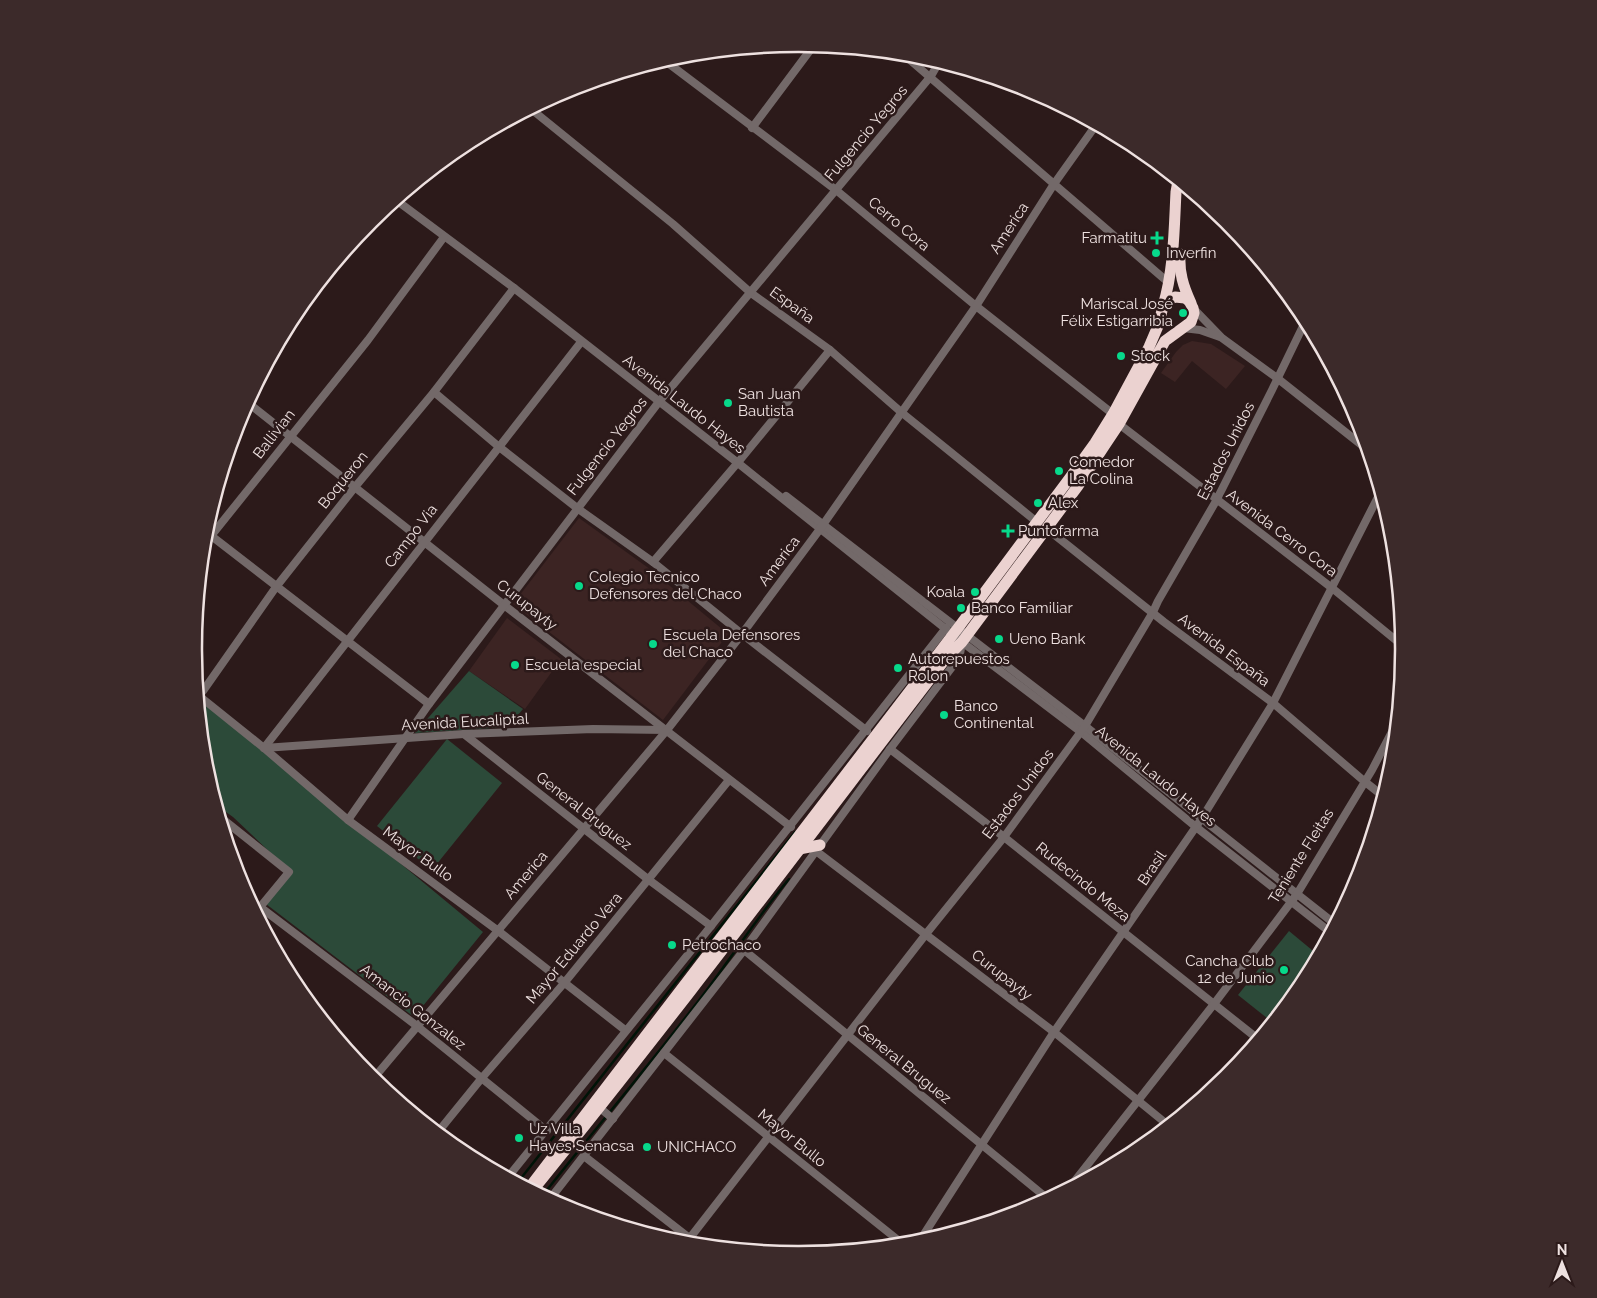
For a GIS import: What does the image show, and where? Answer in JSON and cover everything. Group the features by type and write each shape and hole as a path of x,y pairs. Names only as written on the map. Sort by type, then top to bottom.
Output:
{"highway":[{"path":"1116,419 1149,348 1162,310 1169,283 1177,189"},
{"path":"533,1183 1042,525 1096,443 1116,419 1165,341 1191,322 1193,318 1192,306 1183,285 1179,268 1182,192"},
{"path":"1182,328 1169,327 1165,323 1162,310 1167,300 1175,297 1185,298 1192,306"},
{"path":"538,1185 607,1114 737,932 947,657 957,634"},
{"path":"799,849 818,848"}],"street":[{"path":"752,128 808,53"},
{"path":"916,64 1169,283"},
{"name":"Cerro Cora","path":"672,66 836,190 1116,419"},
{"name":"Fulgencio Yegros","path":"348,820 429,704 660,401 935,69"},
{"name":"España","path":"536,113 673,224 751,293 830,350 901,412 1042,525"},
{"name":"America","path":"378,1072 667,730 742,634 822,527 976,306 1054,184 1093,130"},
{"name":"Avenida Laudo Hayes","path":"402,204 514,288 580,342 739,462 957,634 1202,818 1329,920"},
{"name":"Ballivian","path":"215,525 368,340 444,237"},
{"name":"Boqueron","path":"203,691 276,587 355,486 434,392 514,288"},
{"path":"1192,306 1222,338 1277,378 1357,442"},
{"path":"1182,328 1200,330 1222,338"},
{"name":"Estados Unidos","path":"692,1236 926,934 1004,837 1083,729 1153,612 1216,500 1301,329"},
{"name":"Campo Via","path":"264,748 580,342"},
{"path":"653,562 739,462 830,350"},
{"path":"434,392 498,446 577,508 653,562 867,731"},
{"name":"Curupayty","path":"254,407 504,605 791,826"},
{"name":"Avenida Cerro Cora","path":"1116,419 1216,500 1332,588 1395,639"},
{"name":"Brasil","path":"926,1231 1054,1032 1202,818 1273,703 1376,500"},
{"name":"Avenida España","path":"1042,525 1273,703 1378,791"},
{"path":"555,1193 584,1156 607,1114 664,1053 744,950 960,654 957,634 822,527"},
{"path":"212,537 429,704"},
{"path":"512,1172 867,731 957,634"},
{"name":"Mayor Bullo","path":"204,700 348,820 498,930 625,1030"},
{"name":"Avenida Eucaliptal","path":"264,748 464,734 593,729 667,730"},
{"name":"Avenida Laudo Hayes","path":"1083,729 1196,826 1325,928"},
{"name":"General Bruguez","path":"464,734 649,880 711,926"},
{"name":"Teniente Fleitas","path":"1079,1175 1214,1004 1297,894 1372,770 1388,737"},
{"name":"Rudecindo Meza","path":"890,749 1253,1035"},
{"name":"Mayor Eduardo Vera","path":"442,1127 565,982 729,780"},
{"path":"229,824 288,872 261,906"},
{"name":"Curupayty","path":"818,848 1054,1032 1163,1121"},
{"name":"Amancio Gonzalez","path":"264,914 417,1026 547,1131"},
{"name":"General Bruguez","path":"744,950 1041,1194"},
{"name":"Mayor Bullo","path":"664,1053 894,1237"},
{"path":"584,1156 678,1233"}],"shaded area":[{"path":"1192,341 1211,344 1245,366 1226,389 1192,361 1175,382 1161,373 1176,352 1183,345"},
{"path":"579,518 647,567 728,634 663,720 513,604"},
{"name":"Escuela especial","path":"507,618 561,659 525,709 469,671"}],"green space":[{"path":"469,671 523,709 508,727 415,733"},
{"path":"205,704 483,932 414,1017 266,904 291,872 225,811 222,803 213,765"},
{"path":"447,739 502,783 432,870 377,826"},
{"name":"Cancha Club 12 de Junio","path":"1289,931 1313,951 1267,1018 1238,995"}],"waterway":[{"path":"522,1177 795,832"},
{"path":"547,1190 714,981 789,879"}],"place":[{"name":"Farmatitu","path":"1157,238"},
{"name":"Inverfin","path":"1156,253"},
{"name":"Mariscal José Félix Estigarribia","path":"1183,313"},
{"name":"Stock","path":"1121,356"},
{"name":"San Juan Bautista","path":"728,403"},
{"name":"Comedor La Colina","path":"1059,471"},
{"name":"Alex","path":"1038,503"},
{"name":"Puntofarma","path":"1008,531"},
{"name":"Colegio Tecnico Defensores del Chaco","path":"579,586"},
{"name":"Koala","path":"975,592"},
{"name":"Banco Familiar","path":"961,608"},
{"name":"Ueno Bank","path":"999,639"},
{"name":"Escuela Defensores del Chaco","path":"653,644"},
{"name":"Escuela especial","path":"515,665"},
{"name":"Autorepuestos Rolon","path":"898,668"},
{"name":"Banco Continental","path":"944,715"},
{"name":"Petrochaco","path":"672,945"},
{"name":"Cancha Club 12 de Junio","path":"1284,970"},
{"name":"Uz Villa Hayes Senacsa","path":"519,1138"},
{"name":"UNICHACO","path":"647,1147"}]}
